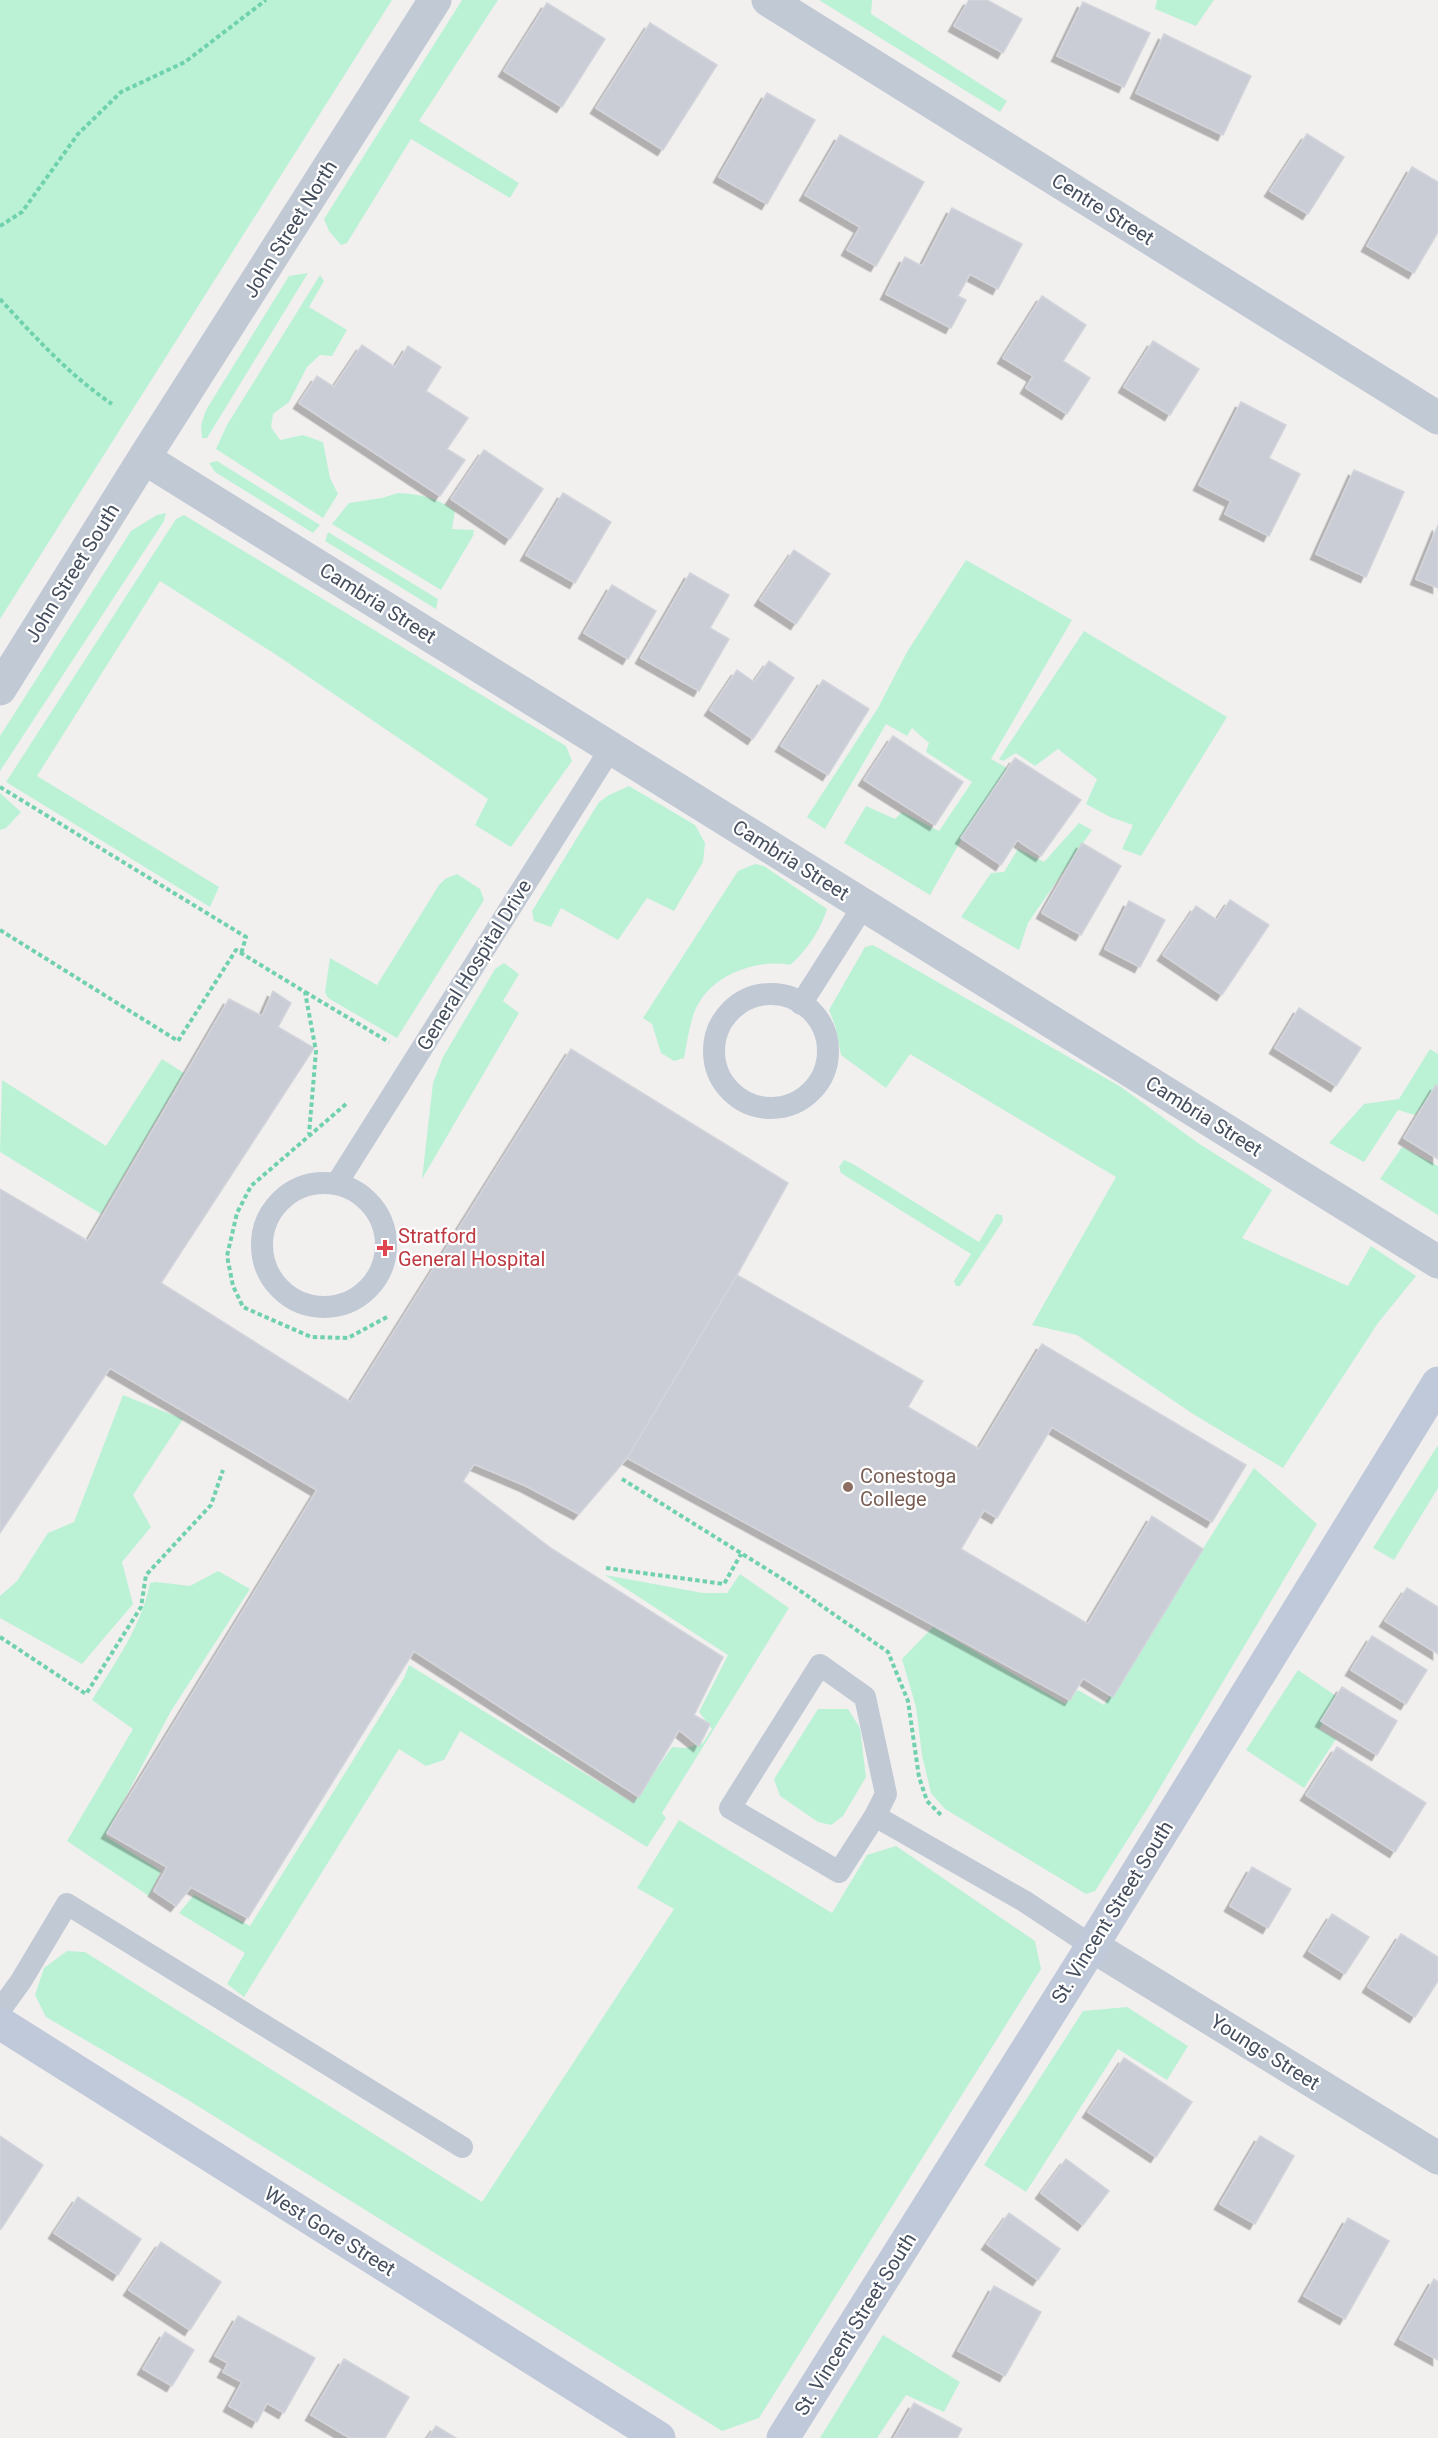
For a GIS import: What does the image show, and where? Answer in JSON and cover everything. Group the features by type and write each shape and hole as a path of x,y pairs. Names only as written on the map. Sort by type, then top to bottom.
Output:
{"street":[{"name":"John Street North","path":"144,458 435,0"},
{"name":"Centre Street","path":"768,0 1438,418"},
{"name":"John Street South","path":"0,689 144,458"},
{"name":"Cambria Street","path":"144,458 1438,1262"},
{"name":"St. Vincent Street South","path":"783,2438 1092,1946 1438,1383"},
{"name":"Youngs Street","path":"1092,1946 1438,2158"},
{"name":"West Gore Street","path":"0,2023 659,2438"}],"lane":[{"name":"General Hospital Drive","path":"337,1183 611,748"},
{"path":"801,1004 864,905"},
{"path":"776,994 795,999 801,1004 812,1011 822,1025 828,1044 824,1073 814,1089 799,1102 770,1109 751,1105 738,1098 723,1083 714,1056 716,1036 725,1018 740,1004 756,996 776,994"},
{"path":"337,1183 351,1188 369,1200 381,1218 387,1239 383,1269 371,1287 354,1300 323,1307 302,1303 287,1295 272,1279 262,1250 264,1229 273,1209 289,1193 307,1185 337,1183"},
{"path":"820,1665 865,1697 886,1794 875,1816 839,1872 730,1808 820,1665"},
{"path":"875,1816 1024,1900 1092,1946"},
{"path":"0,2010 21,1981 67,1904 462,2147"}],"path":[{"path":"0,226 22,212 78,134 121,92 185,62 266,0"},
{"path":"0,299 36,339 84,386 112,404"},
{"path":"0,787 246,937 241,954"},
{"path":"0,930 178,1041 236,950 398,1048"},
{"path":"305,992 316,1051 309,1135"},
{"path":"0,1637 86,1694 141,1607 146,1575 211,1505 223,1470"},
{"path":"606,1568 724,1584 741,1554"}],"green space":[{"path":"0,0 392,0 0,619"},
{"path":"462,0 498,0 419,121 519,183 510,198 411,139 347,243 341,245 329,231 324,219"},
{"path":"819,0 872,0 871,14 1007,101 1000,112"},
{"path":"1157,0 1214,0 1196,26 1155,9"},
{"path":"308,273 207,438 202,438 201,425 206,410 289,276"},
{"path":"320,275 324,281 309,307 347,330 332,356 320,355 307,367 289,402 273,414 271,427 280,440 303,435 323,442 330,478 338,494 323,518 216,449 227,425"},
{"path":"217,461 320,525 313,533 215,472 209,463"},
{"path":"398,493 421,496 442,503 455,511 452,529 474,530 473,536 441,590 332,524 349,503"},
{"path":"166,513 164,521 0,771 0,736 131,531 157,515"},
{"path":"184,515 566,746 572,761 511,847 475,825 488,799 275,654 160,581 37,776 219,887 210,907 6,782 176,519"},
{"path":"328,532 438,599 436,609 325,541"},
{"path":"966,560 1072,620 991,759 1007,768 964,835 930,895 844,843 866,806 895,819 902,812 939,831 972,782 926,752 929,743 912,728 907,736 886,724 825,829 807,817 878,708 907,652"},
{"path":"1084,631 1227,717 1141,856 1122,849 1133,825 1110,817 1086,804 1097,779 1058,749 1035,766 1016,753 1003,761 999,759"},
{"path":"629,786 695,825 705,843 703,862 674,911 647,898 618,940 561,908 551,927 534,921 532,911 599,802"},
{"path":"0,793 21,812 6,828 0,830"},
{"path":"1079,823 1092,830 1028,923 1019,950 961,917 991,873 1004,872 1018,849 1044,862"},
{"path":"755,864 764,866 827,909 824,917 807,947 790,965 762,964 747,968 733,973 709,989 700,1000 694,1013 684,1058 674,1061 661,1053 652,1024 643,1018 738,871"},
{"path":"457,874 480,889 484,900 397,1038 328,998 325,992 330,958 377,985 439,885 445,879"},
{"path":"873,945 1121,1087 1198,1143 1272,1190 1242,1238 1348,1286 1371,1246 1416,1276 1378,1323 1283,1468 1193,1414 1077,1335 1032,1325 1116,1177 910,1054 886,1088 841,1055 835,1025 829,1010 865,947"},
{"path":"504,963 519,974 503,1001 519,1013 422,1179 433,1083 443,1057 495,969"},
{"path":"1430,1049 1438,1054 1438,1085 1415,1115 1398,1110 1364,1162 1329,1143 1364,1104 1399,1099"},
{"path":"162,1059 184,1073 101,1214 0,1152 2,1080 106,1146"},
{"path":"1402,1147 1438,1166 1438,1215 1380,1179"},
{"path":"844,1160 979,1242 996,1214 1002,1215 1003,1221 960,1286 956,1286 954,1281 971,1254 841,1173 839,1167"},
{"path":"123,1395 183,1419 133,1495 151,1527 122,1562 133,1604 82,1664 0,1618 0,1596 17,1581 48,1533 74,1522"},
{"path":"1438,1445 1438,1488 1394,1560 1373,1548"},
{"path":"1254,1468 1317,1524 1149,1806 1095,1891 1086,1894 945,1809 931,1793 922,1755 916,1707 902,1659 933,1627 1065,1704 1078,1690 1104,1705"},
{"path":"218,1571 250,1589 171,1711 105,1836 161,1871 149,1896 67,1841 133,1729 92,1700 134,1630 150,1583 190,1586"},
{"path":"740,1574 789,1608 662,1813 666,1818 647,1847 460,1731 444,1760 426,1766 399,1749 244,1997 227,1984 245,1953 179,1913 194,1895 250,1926 404,1678 409,1665 633,1803 672,1747 686,1748 703,1743 712,1729 699,1712 728,1655 605,1575 703,1593 727,1593"},
{"path":"1298,1670 1339,1698 1319,1729 1336,1739 1304,1788 1246,1750"},
{"path":"818,1709 848,1709 860,1728 866,1777 843,1816 831,1825 818,1822 780,1796 774,1779"},
{"path":"679,1820 832,1913 867,1855 896,1846 1035,1941 1041,1969 759,2418 722,2431 188,2100 46,2017 35,1995 44,1968 67,1951 85,1952 482,2202 674,1909 637,1888"},
{"path":"1127,2007 1188,2046 1167,2080 1118,2049 1026,2192 984,2165 1083,2011"},
{"path":"883,2335 960,2382 944,2412 906,2395 877,2438 820,2438"}],"building":[{"path":"969,0 987,0 1022,19 1003,53 954,26"},
{"path":"1083,2 1150,33 1124,87 1057,56"},
{"path":"547,3 605,39 562,107 504,71"},
{"path":"650,23 717,65 663,150 596,108"},
{"path":"1164,34 1251,76 1223,135 1136,93"},
{"path":"767,93 815,120 767,204 719,177"},
{"path":"1307,134 1344,157 1308,214 1270,191"},
{"path":"840,135 924,182 876,266 847,250 860,227 805,195"},
{"path":"1412,167 1438,182 1438,232 1414,273 1367,246"},
{"path":"952,208 1022,244 998,289 970,274 958,296 966,300 951,328 886,294 905,257 922,266"},
{"path":"1042,296 1086,325 1063,361 1090,378 1067,414 1026,388 1033,376 1003,358"},
{"path":"1153,341 1199,369 1170,415 1124,387"},
{"path":"362,345 395,367 408,346 441,367 426,391 468,418 447,449 465,460 440,496 299,403 317,376 334,387"},
{"path":"1241,402 1286,425 1269,458 1300,474 1269,536 1225,514 1231,501 1199,485"},
{"path":"484,450 543,489 510,539 451,499"},
{"path":"1354,470 1404,492 1366,577 1316,554"},
{"path":"563,493 611,522 575,583 526,555"},
{"path":"1438,525 1438,588 1416,579"},
{"path":"794,550 830,574 796,624 760,600"},
{"path":"690,573 729,595 710,628 729,639 699,691 641,658"},
{"path":"612,585 656,611 628,659 584,633"},
{"path":"769,661 794,678 753,739 710,710 737,670 754,682"},
{"path":"823,680 869,709 828,775 781,746"},
{"path":"893,736 963,782 935,825 864,780"},
{"path":"1015,758 1081,800 1041,856 1017,840 1001,865 961,838"},
{"path":"1082,843 1121,866 1081,935 1042,913"},
{"path":"1230,900 1269,925 1222,995 1163,955 1196,906 1217,920"},
{"path":"1129,901 1165,920 1140,967 1105,949"},
{"path":"273,991 291,1003 278,1027 314,1048 161,1283 350,1402 571,1049 788,1183 737,1275 627,1458 579,1514 526,1486 474,1464 463,1481 552,1549 723,1657 694,1715 710,1724 699,1746 679,1730 639,1797 414,1651 248,1918 191,1887 176,1906 154,1891 167,1867 107,1833 317,1490 110,1368 0,1533 0,1189 88,1241 229,999 262,1016"},
{"path":"1299,1008 1361,1048 1336,1086 1275,1048"},
{"path":"1436,1085 1438,1087 1438,1159 1404,1138"},
{"name":"Conestoga College","path":"737,1275 923,1381 908,1407 979,1449 1042,1344 1246,1465 1212,1522 1052,1427 997,1518 984,1510 961,1549 1088,1624 1152,1516 1203,1549 1113,1697 1083,1678 1070,1700 627,1458"},
{"path":"1407,1588 1438,1607 1438,1654 1385,1621"},
{"path":"1372,1636 1427,1670 1406,1704 1351,1670"},
{"path":"1342,1687 1397,1721 1377,1755 1321,1721"},
{"path":"1337,1747 1426,1803 1395,1852 1306,1795"},
{"path":"1252,1867 1291,1889 1268,1928 1230,1906"},
{"path":"1332,1914 1369,1937 1345,1974 1309,1951"},
{"path":"1401,1934 1438,1957 1438,1981 1415,2017 1368,1987"},
{"path":"1124,2058 1192,2102 1156,2157 1088,2112"},
{"path":"0,2136 43,2165 1,2229 0,2229"},
{"path":"1260,2136 1294,2156 1255,2224 1220,2204"},
{"path":"1066,2159 1109,2191 1083,2225 1041,2193"},
{"path":"78,2197 141,2239 118,2275 54,2233"},
{"path":"1009,2213 1060,2249 1038,2280 987,2244"},
{"path":"1348,2218 1389,2241 1345,2319 1304,2296"},
{"path":"161,2242 221,2282 190,2330 129,2290"},
{"path":"1434,2279 1438,2282 1438,2360 1400,2339"},
{"path":"994,2286 1041,2312 1005,2376 958,2351"},
{"path":"238,2316 315,2358 284,2413 267,2403 257,2422 229,2406 242,2382 223,2372 228,2363 215,2356"},
{"path":"165,2332 194,2350 172,2386 143,2369"},
{"path":"344,2359 409,2397 385,2438 350,2438 311,2415"},
{"path":"914,2403 962,2429 957,2438 894,2438"},
{"path":"436,2426 456,2438 428,2438"}],"place":[{"name":"Stratford General Hospital","path":"385,1248"},
{"name":"Conestoga College","path":"848,1487"}]}
